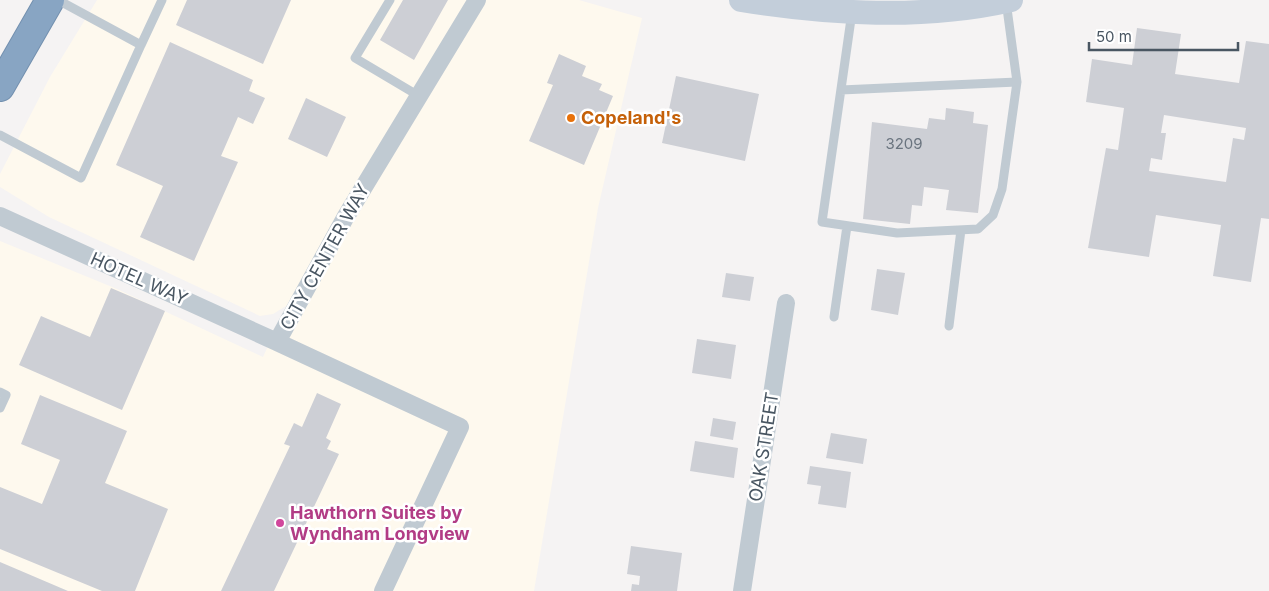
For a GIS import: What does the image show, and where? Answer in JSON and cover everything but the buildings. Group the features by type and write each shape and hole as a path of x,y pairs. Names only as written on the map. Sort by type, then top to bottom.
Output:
{"highway":[{"path":"0,87 50,0"}],"main road":[{"path":"741,0 807,4 852,11 938,10 1008,0"}],"street":[{"name":"CITY CENTER WAY","path":"383,591 460,427 278,342 345,218 477,0"},
{"name":"HOTEL WAY","path":"0,216 278,342"},
{"name":"OAK STREET","path":"742,591 786,303"}],"lane":[{"path":"58,0 141,45"},
{"path":"0,135 81,178 162,0"},
{"path":"390,0 355,58 419,96"},
{"path":"852,11 822,222 897,232 978,229 993,215 1002,189 1017,82 1008,0"},
{"path":"841,90 1017,82"},
{"path":"834,317 847,226"},
{"path":"949,326 961,230"},
{"path":"0,392 6,395 0,408"}],"shaded area":[{"path":"97,0 579,0 642,18 598,208 534,591 0,591 0,241 117,289 263,357 286,306 273,314 260,316 49,217 0,187 0,174 50,77"}],"place":[{"name":"Copeland's","path":"571,118"},
{"name":"Hawthorn Suites by Wyndham Longview","path":"280,523"}]}
